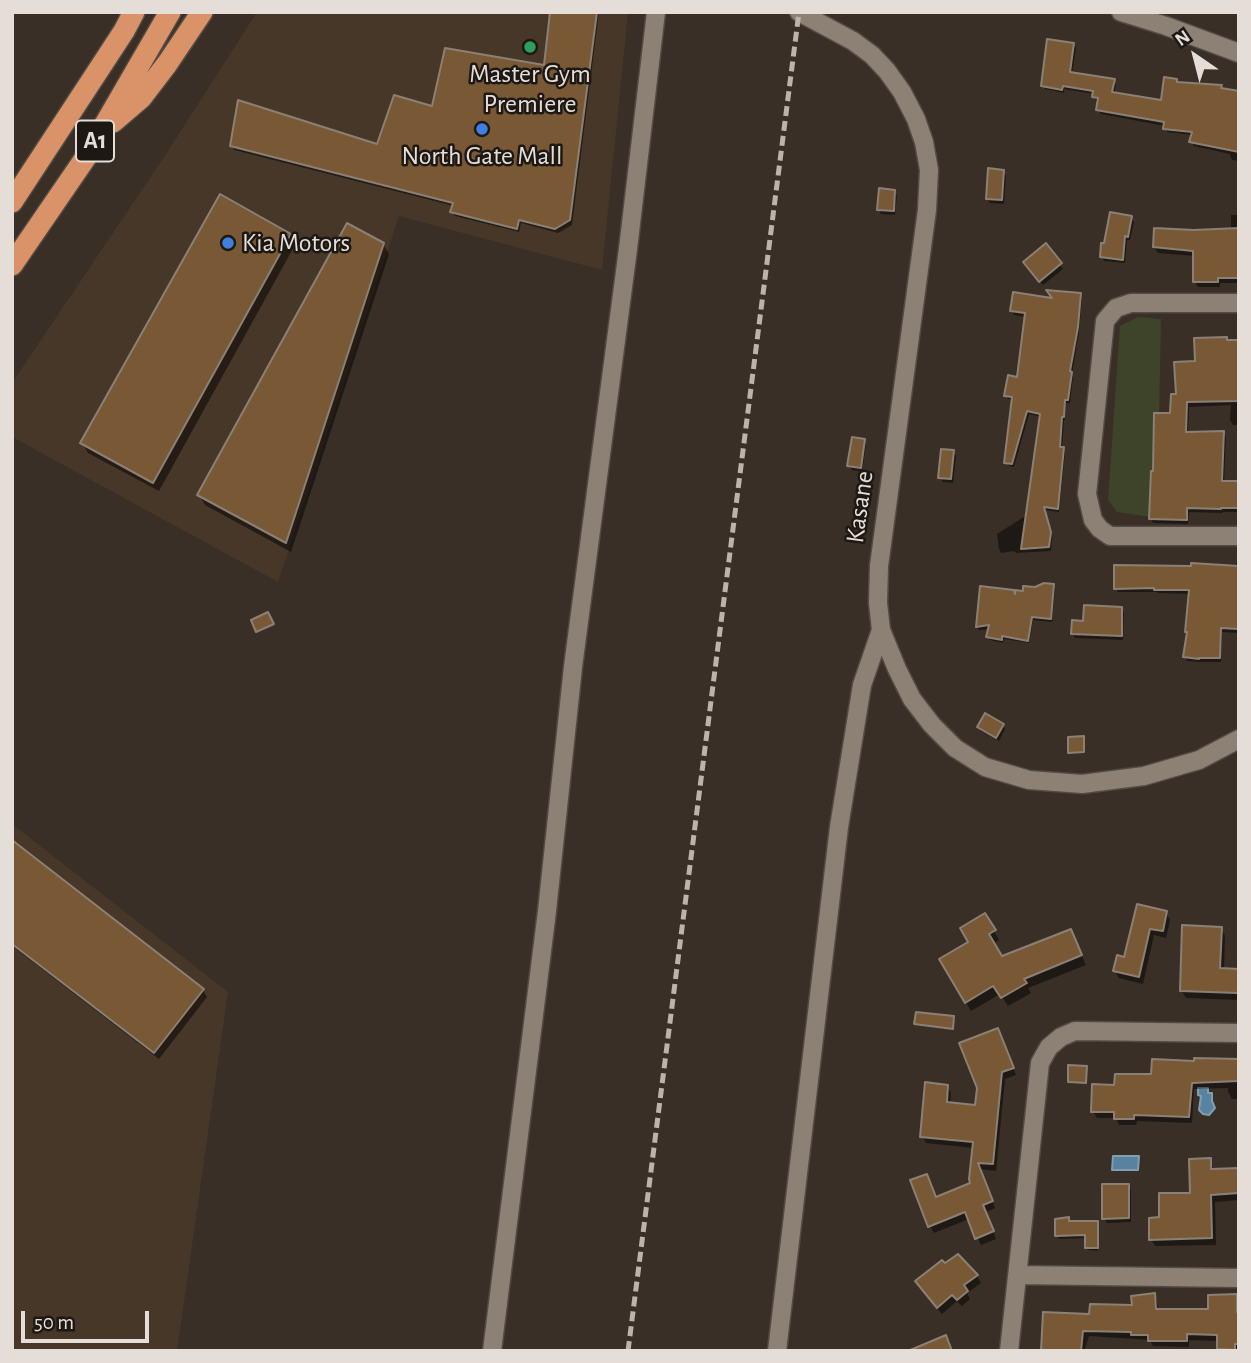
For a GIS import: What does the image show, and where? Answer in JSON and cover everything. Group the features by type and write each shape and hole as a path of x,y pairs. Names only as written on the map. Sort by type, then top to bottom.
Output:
{"highway":[{"name":"A1","path":"12,265 86,157 170,12"},
{"path":"99,134 141,98 202,12"},
{"name":"A1","path":"12,202 129,18"}],"street":[{"path":"492,1351 547,911 573,667 656,12"},
{"name":"Kasane","path":"799,12 853,41 887,71 916,119 929,170 927,210 879,566 878,603 881,630 912,699 932,725 955,748 985,766 1028,780 1082,783 1144,776 1199,760 1239,739"},
{"path":"1121,12 1167,19 1239,53"},
{"path":"1239,303 1131,303 1116,308 1105,321 1087,494 1093,520 1110,536 1239,536"},
{"path":"778,1351 839,827 862,685 881,630"},
{"path":"1009,1351 1040,1063 1049,1048 1061,1037 1074,1031 1239,1033"},
{"path":"1017,1275 1239,1278"}],"shaded area":[{"path":"257,12 628,12 602,270 399,216 278,582 12,437 12,383 164,157"},
{"path":"12,824 228,992 177,1351 12,1351"}],"green space":[{"path":"1138,317 1161,319 1157,518 1117,512 1108,500 1120,326"}],"water":[{"path":"1198,1088 1208,1088 1208,1093 1212,1093 1215,1108 1209,1115 1199,1110 1201,1096 1198,1095"},
{"path":"1113,1156 1139,1156 1138,1170 1112,1170"}],"building":[{"name":"North Gate Mall","path":"550,12 597,12 570,220 555,229 519,220 517,229 450,212 453,203 230,146 238,100 377,144 394,95 432,106 445,48 544,65"},
{"path":"1047,39 1074,43 1070,72 1115,79 1112,92 1161,100 1164,77 1177,79 1177,82 1222,85 1221,88 1239,91 1239,152 1189,142 1192,132 1163,129 1164,122 1096,110 1098,98 1092,97 1093,91 1063,86 1062,90 1041,86"},
{"path":"988,168 1004,170 1002,200 986,199"},
{"path":"879,188 895,190 894,211 877,210"},
{"path":"220,194 291,234 153,483 80,443"},
{"path":"1110,212 1132,216 1128,237 1125,236 1123,260 1100,257"},
{"path":"347,223 384,243 286,543 197,495"},
{"path":"1154,228 1239,228 1239,278 1218,278 1218,282 1193,282 1193,251 1153,247"},
{"path":"1046,243 1062,263 1039,282 1023,262"},
{"path":"1046,290 1081,293 1078,327 1068,400 1065,400 1062,417 1060,447 1064,447 1058,509 1044,507 1051,532 1049,547 1021,549 1040,414 1027,411 1012,464 1004,463 1012,397 1004,396 1008,375 1017,377 1025,313 1010,311 1013,292 1052,298"},
{"path":"1227,337 1227,340 1239,340 1239,401 1187,402 1186,432 1224,431 1222,481 1239,481 1239,508 1187,508 1187,520 1149,519 1154,413 1170,413 1171,394 1176,394 1174,362 1195,361 1194,338"},
{"path":"852,437 865,439 861,468 847,466"},
{"path":"941,449 954,450 951,479 938,478"},
{"path":"1191,563 1239,566 1239,629 1221,628 1220,658 1183,657 1189,590 1114,589 1114,565 1191,566"},
{"path":"1044,583 1054,584 1051,619 1032,617 1028,641 1002,636 1002,640 986,637 989,625 976,627 980,586 1014,590 1015,594 1015,590 1023,591 1023,586 1035,587"},
{"path":"1084,605 1122,607 1122,636 1071,634 1072,620 1083,621"},
{"path":"268,612 274,624 256,632 251,620"},
{"path":"985,713 1004,724 996,738 977,727"},
{"path":"1084,736 1084,752 1068,753 1068,737"},
{"path":"12,840 204,989 154,1053 12,944"},
{"path":"1137,904 1167,911 1163,931 1150,929 1139,977 1113,971 1117,955 1124,957"},
{"path":"985,913 996,930 989,934 1002,956 1071,929 1082,955 1024,979 1027,983 1001,998 993,986 965,1003 939,959 968,942 960,928"},
{"path":"1182,925 1222,927 1220,968 1239,969 1238,993 1180,991"},
{"path":"916,1012 954,1016 953,1029 914,1024"},
{"path":"998,1028 1014,1068 1002,1072 993,1164 978,1163 993,1201 983,1205 994,1231 975,1239 965,1212 928,1227 910,1180 927,1174 936,1197 970,1183 973,1142 920,1137 925,1082 948,1085 947,1102 975,1105 977,1088 959,1043"},
{"path":"1194,1058 1239,1059 1239,1081 1192,1083 1189,1117 1134,1115 1134,1119 1114,1119 1114,1112 1091,1112 1092,1084 1114,1085 1115,1074 1151,1074 1152,1059 1194,1061"},
{"path":"1068,1065 1087,1066 1086,1083 1068,1082"},
{"path":"1211,1158 1211,1169 1239,1168 1239,1193 1211,1195 1212,1238 1149,1240 1149,1218 1159,1217 1159,1193 1190,1193 1189,1159"},
{"path":"1102,1184 1129,1184 1129,1218 1102,1219"},
{"path":"1069,1217 1069,1221 1098,1221 1098,1248 1085,1248 1085,1235 1055,1236 1055,1219"},
{"path":"958,1254 978,1275 964,1285 968,1291 957,1300 952,1295 937,1308 915,1281 942,1260 945,1263"},
{"path":"1155,1293 1156,1309 1208,1309 1208,1295 1237,1294 1239,1344 1235,1344 1235,1350 1217,1349 1217,1335 1187,1334 1187,1341 1148,1341 1148,1335 1131,1335 1131,1332 1083,1331 1081,1351 1041,1351 1043,1312 1089,1314 1090,1304 1132,1305 1131,1296"},
{"path":"946,1335 952,1351 908,1351"}],"railway":[{"path":"628,1351 799,12"}],"place":[{"name":"Master Gym Premiere","path":"530,47"},
{"name":"North Gate Mall","path":"482,129"},
{"name":"Kia Motors","path":"228,243"}]}
